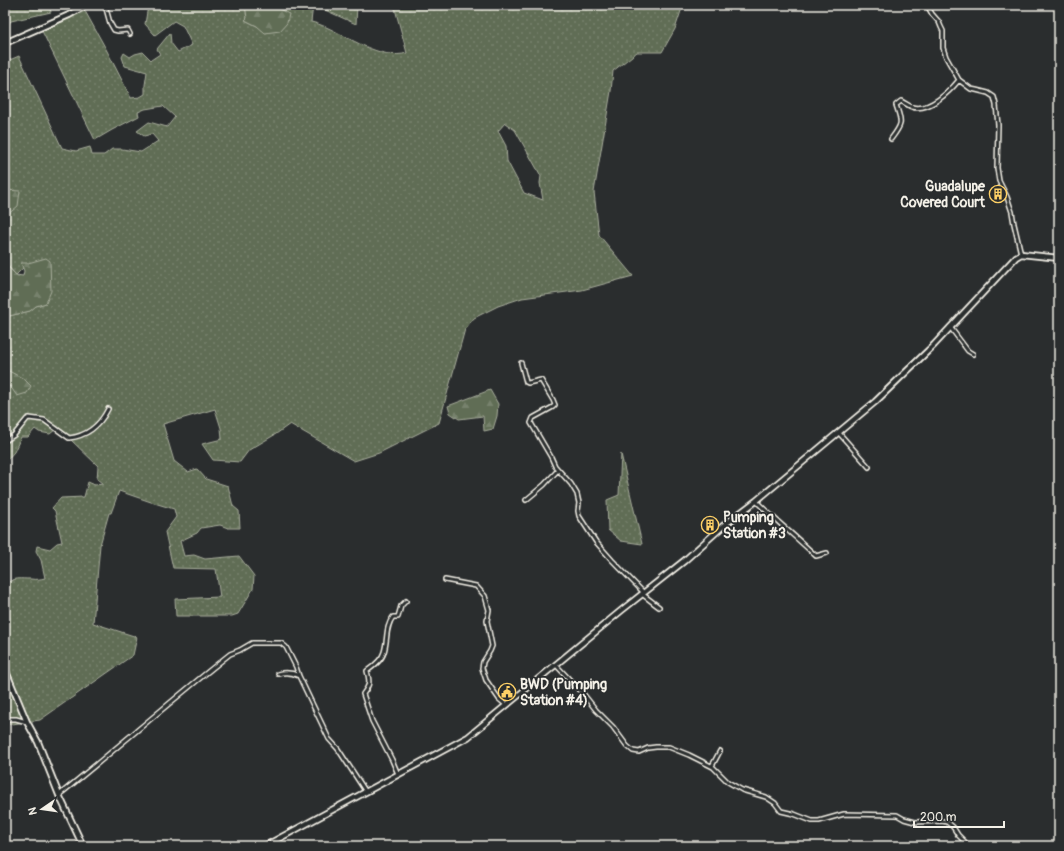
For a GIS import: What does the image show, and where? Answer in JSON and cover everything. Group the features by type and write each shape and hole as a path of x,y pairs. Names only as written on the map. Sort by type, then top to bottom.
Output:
{"main road":[{"path":"5,43 86,5"},
{"path":"265,846 468,737 684,560 723,526 839,433 934,345 1011,261 1021,254 1059,258"},
{"path":"5,669 27,722 38,742 59,795 83,846"}],"street":[{"path":"105,5 110,23 114,30 128,30 130,34"},
{"path":"927,5 939,22 943,31 943,48 946,57 959,80 971,88 992,95 995,101 998,125 998,181 1007,197 1012,212 1021,254"},
{"path":"891,139 901,124 901,118 896,105 901,101 913,108 922,107 937,101 953,88 959,80"},
{"path":"950,327 968,351 973,354"},
{"path":"520,363 526,382 528,383 541,380 553,400 553,407 533,418 531,423 558,470 566,478 577,494 579,516 596,542 643,593 659,607"},
{"path":"5,441 14,435 29,418 44,420 69,438 78,437 99,424 108,409"},
{"path":"839,433 869,467"},
{"path":"526,500 544,486 558,470"},
{"path":"756,501 816,556 827,553"},
{"path":"445,580 476,586 485,596 488,610 488,632 492,646 483,662 482,668 486,680 499,699 506,705"},
{"path":"398,774 372,721 362,694 369,687 368,671 377,663 384,652 389,622 393,617 398,617 401,606 406,601"},
{"path":"59,795 230,654 247,645 257,642 280,643 286,647 329,740 338,749 366,792"},
{"path":"556,665 633,751 639,752 648,748 669,747 712,766 728,782 742,790 766,797 775,803 781,811 812,821 819,821 844,814 897,815 915,822 942,821 947,822 953,827 958,835 969,846"},
{"path":"278,674 294,674 299,676"},
{"path":"5,719 16,719 27,722"},
{"path":"712,766 720,751"}],"green space":[{"path":"5,5 49,5 51,12 11,21 5,28"},
{"path":"147,5 244,5 247,18 245,20 257,26 276,7 271,5 313,5 311,22 326,27 376,51 397,55 407,53 394,5 683,5 675,29 662,52 637,52 613,71 594,192 599,235 633,276 582,290 522,298 498,306 474,318 465,329 439,423 379,453 354,461 290,424 249,450 240,462 213,460 202,444 222,439 221,428 215,409 163,424 174,461 188,472 197,469 206,479 228,486 233,506 239,511 240,528 228,528 220,525 201,528 197,533 180,541 184,556 194,555 205,559 239,556 254,576 253,589 238,614 232,616 176,616 175,599 220,597 216,569 173,568 165,532 176,517 174,509 119,491 111,513 109,513 100,545 93,623 137,637 133,655 40,720 5,725 5,584 12,580 18,579 45,578 41,560 36,551 37,546 50,549 57,543 62,542 55,511 52,508 61,498 84,497 88,482 95,485 103,484 97,479 98,466 71,440 56,429 50,434 39,432 35,429 28,437 21,437 14,452 5,462 5,387 10,386 8,371 5,369 5,317 30,311 36,306 46,303 28,263 16,275 9,267 5,270 5,215 7,215 20,192 5,190 5,62 19,56 62,148 76,151 90,147 92,155 104,155 112,149 141,152 158,141 152,134 144,136 137,131 149,122 167,127 175,117 163,106 145,109 138,112 139,116 95,140 42,31 85,11 131,98 140,97 145,94 147,72 125,66 122,57 124,53 130,57 143,52 151,60 160,54 157,49 170,33 171,43 178,52 192,45 183,26 174,21 155,35 145,24","holes":["505,123 515,130 541,176 540,183 543,200 524,193 507,161 506,146 498,131"]},
{"path":"244,5 271,5 289,14 287,23 280,31 265,33 257,26 245,20 247,18"},
{"path":"314,5 357,5 356,24"},
{"path":"5,190 20,191 18,206 7,215 5,215"},
{"path":"46,258 50,261 51,291 46,303 36,306 30,311 5,317 5,270 8,267 16,275 23,276 24,271 21,263 28,263"},
{"path":"5,369 24,379 31,386 27,393 17,396 10,386 5,387"},
{"path":"490,390 498,404 497,416 493,429 484,431 483,416 459,419 450,413 448,406"},
{"path":"621,454 642,544 621,541 608,530 607,500 619,495"}],"place":[{"name":"Guadalupe Covered Court","path":"998,194"},
{"name":"Pumping Station #3","path":"710,525"},
{"name":"BWD (Pumping Station #4)","path":"507,692"}]}
